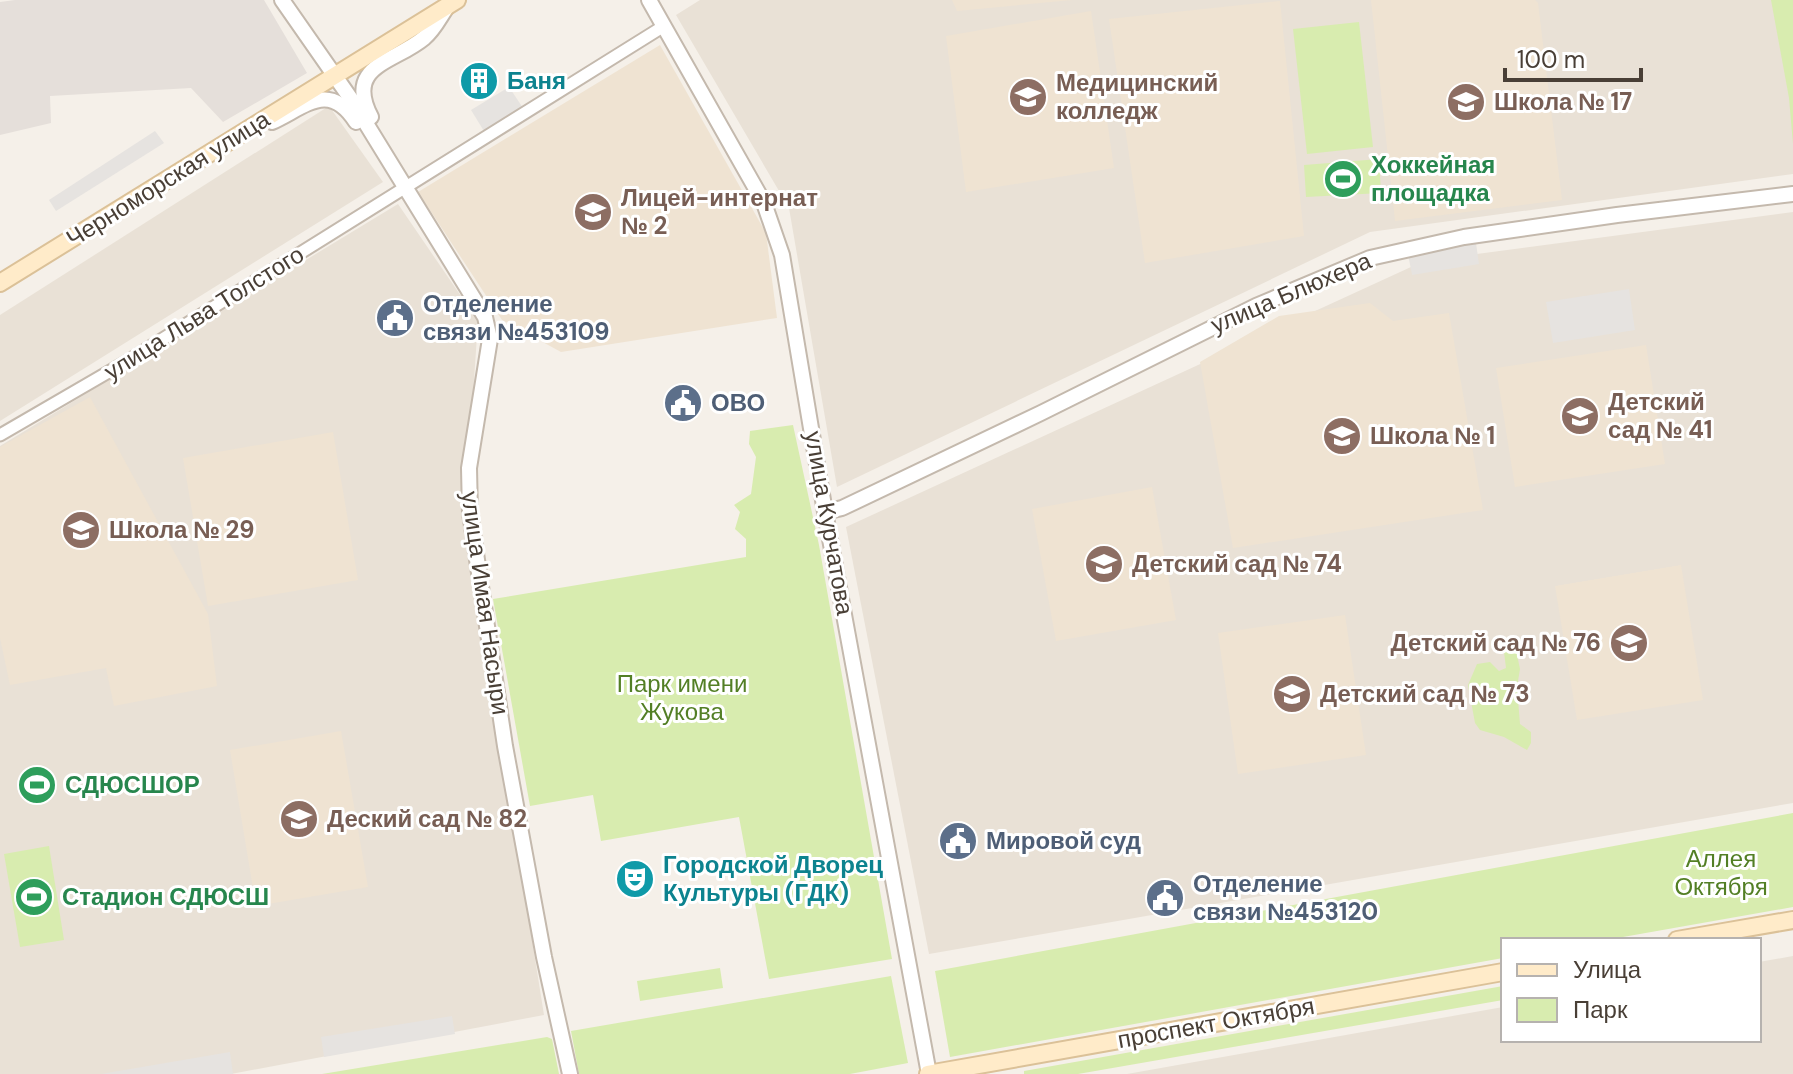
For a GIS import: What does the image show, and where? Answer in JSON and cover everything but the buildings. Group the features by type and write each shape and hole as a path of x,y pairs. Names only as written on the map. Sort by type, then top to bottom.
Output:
{"main road":[{"name":"Черноморская улица","path":"0,283 452,3"},
{"path":"1689,938 1793,920"},
{"name":"проспект Октября","path":"929,1074 1501,972"}],"street":[{"name":"улица Имая Насыри","path":"282,0 335,75 489,328 488,364 469,468 470,513 505,746 544,957 570,1074"},
{"name":"улица Курчатова","path":"649,0 764,203 775,228 929,1074"},
{"path":"402,182 392,155 369,113 362,91 365,80 373,69 425,38 452,3"},
{"name":"улица Льва Толстого","path":"0,435 124,363 402,182 664,26"},
{"path":"245,132 284,117 313,100 333,100 349,111 382,162 402,182"},
{"name":"улица Блюхера","path":"825,512 842,508 1041,413 1256,306 1370,258 1464,237 1793,194"}],"shaded area":[{"path":"264,0 307,73 223,122 191,88 50,96 51,123 0,135 0,2"},
{"path":"700,0 1793,0 1793,174 1370,232 837,487 789,208 676,15"},
{"path":"952,0 1072,0 957,11"},
{"name":"Школа № 17","path":"1371,0 1535,0 1538,3 1562,200 1395,221"},
{"path":"1280,1 1304,236 1145,263 1109,19"},
{"name":"Медицинский колледж","path":"1091,11 1114,168 966,192 946,36"},
{"name":"Лицей-интернат № 2","path":"660,45 766,233 777,318 561,352 502,320 418,192"},
{"path":"509,87 525,111 487,136 471,110"},
{"path":"329,106 383,182 0,421 0,315"},
{"path":"155,131 164,143 56,211 49,200"},
{"path":"398,204 478,321 470,439 468,539 544,1015 231,1074 0,1074 0,446"},
{"path":"1793,212 1793,803 929,954 846,527 1424,261"},
{"path":"1476,243 1479,264 1412,275 1408,254"},
{"path":"1629,289 1635,330 1553,343 1546,302"},
{"name":"Школа № 1","path":"1370,303 1393,321 1449,313 1483,510 1233,548 1200,362 1279,316"},
{"name":"Детский сад № 41","path":"1646,345 1665,464 1515,487 1496,368"},
{"name":"Школа № 29","path":"90,397 208,614 217,686 114,706 106,668 10,685 0,638 0,447"},
{"path":"333,432 358,580 208,606 183,458"},
{"name":"Детский сад № 74","path":"1152,487 1176,620 1056,641 1032,509"},
{"name":"Детский сад № 76","path":"1681,565 1703,700 1577,720 1555,586"},
{"name":"Детский сад № 73","path":"1345,615 1366,755 1238,774 1218,633"},
{"name":"Деский сад № 82","path":"341,731 368,887 256,906 230,750"},
{"path":"1793,956 1793,1074 1127,1074 1501,1007 1501,1042 1761,1042 1761,962"},
{"path":"452,1016 455,1034 324,1057 321,1037"},
{"path":"230,1052 233,1074 101,1074"}],"green space":[{"path":"1771,0 1793,0 1793,144 1789,98"},
{"path":"1359,22 1373,147 1307,154 1293,29"},
{"name":"Хоккейная площадка","path":"1379,159 1381,193 1306,197 1304,165"},
{"name":"Парк имени Жукова","path":"793,425 819,545 892,959 769,979 739,817 601,841 593,795 530,806 493,599 746,557 746,539 735,529 740,512 734,505 751,494 756,457 749,444 750,431"},
{"path":"1516,650 1520,669 1517,687 1520,724 1531,732 1527,750 1504,737 1480,730 1475,723 1468,685 1477,664 1490,662 1499,671 1506,668 1504,652"},
{"name":"Аллея Октября","path":"1793,813 1793,907 1617,938 1501,938 1501,958 950,1057 935,971"},
{"name":"Стадион СДЮСШ","path":"49,846 64,940 20,947 4,854"},
{"path":"720,968 723,988 640,1001 637,981"},
{"path":"891,976 908,1063 850,1074 579,1074 571,1031"},
{"path":"1501,986 1501,1000 1078,1074 1024,1074 1024,1071"},
{"path":"547,1037 552,1039 559,1074 322,1074"}],"place":[{"name":"Баня","path":"479,81"},
{"name":"Медицинский колледж","path":"1028,97"},
{"name":"Школа № 17","path":"1466,102"},
{"name":"Хоккейная площадка","path":"1343,179"},
{"name":"Лицей-интернат № 2","path":"593,212"},
{"name":"Отделение связи №453109","path":"395,318"},
{"name":"ОВО","path":"683,403"},
{"name":"Детский сад № 41","path":"1580,416"},
{"name":"Школа № 1","path":"1342,436"},
{"name":"Школа № 29","path":"81,530"},
{"name":"Детский сад № 74","path":"1104,564"},
{"name":"Детский сад № 76","path":"1629,643"},
{"name":"Детский сад № 73","path":"1292,694"},
{"name":"СДЮСШОР","path":"37,785"},
{"name":"Деский сад № 82","path":"299,819"},
{"name":"Мировой суд","path":"958,841"},
{"name":"Городской Дворец Культуры (ГДК)","path":"635,879"},
{"name":"Стадион СДЮСШ","path":"34,897"},
{"name":"Отделение связи №453120","path":"1165,898"}]}
